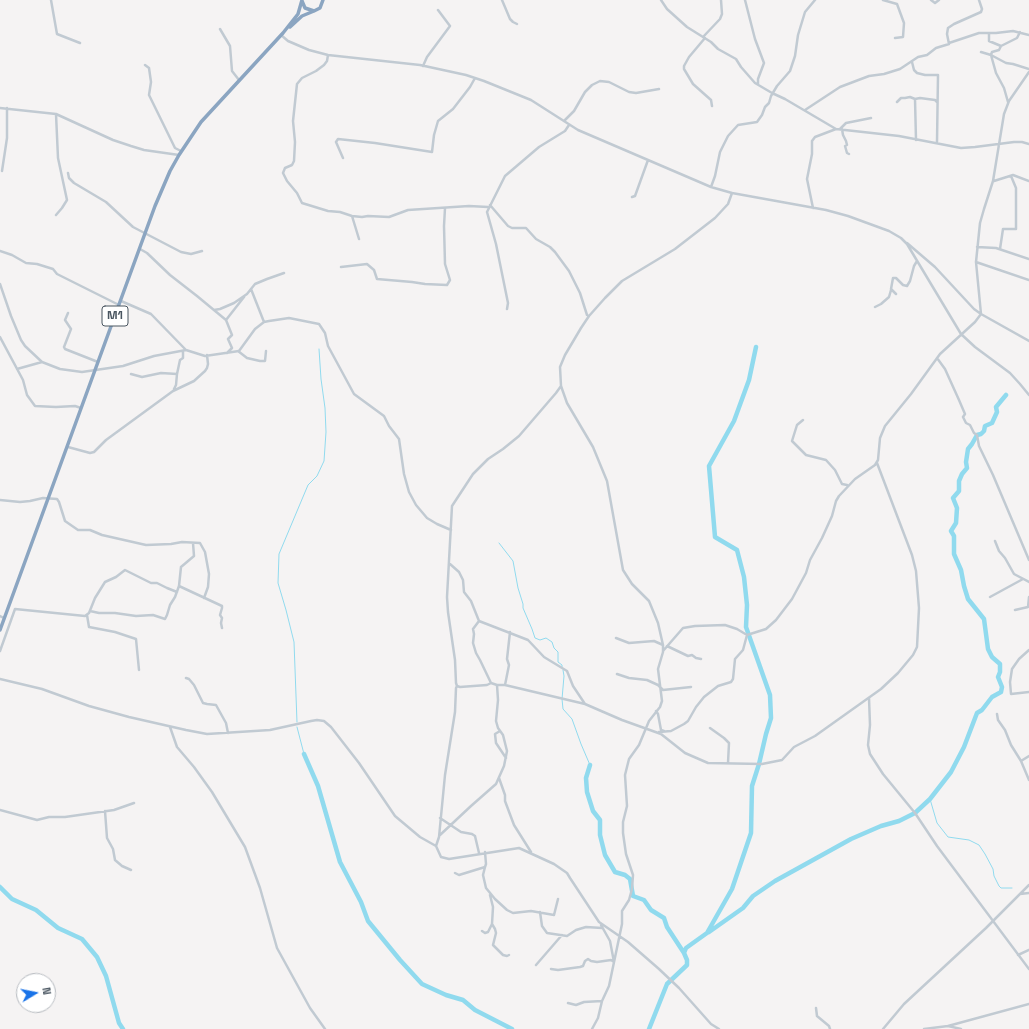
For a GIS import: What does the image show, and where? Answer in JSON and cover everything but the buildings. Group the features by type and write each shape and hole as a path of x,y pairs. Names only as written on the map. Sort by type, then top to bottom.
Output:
{"highway":[{"name":"M1","path":"302,0 306,8 314,11"},
{"name":"M1","path":"0,630 162,189 180,153 201,122 282,34 298,14 302,0"},
{"name":"M1","path":"282,34 302,16 320,8 323,1"}],"street":[{"path":"51,0 57,34 80,43"},
{"path":"502,0 510,19 517,24"},
{"path":"661,0 667,9 683,23 718,49 736,59 752,81 772,94 785,99 836,129"},
{"path":"712,106 711,100 693,84 684,69 684,66 689,57 720,19 722,14 721,0"},
{"path":"745,0 755,39 764,63 758,79 758,85"},
{"path":"711,187 720,152 728,136 738,125 756,122 762,115 765,107 770,103 772,94 792,66 798,35 805,12 815,0"},
{"path":"883,0 897,4 904,23 904,36 895,38"},
{"path":"931,0 935,3 939,0"},
{"path":"949,42 947,34 948,28 981,12 982,9 979,0"},
{"path":"423,66 427,57 450,26 438,10"},
{"path":"220,29 230,46 232,71 239,80"},
{"path":"804,110 840,87 869,76 884,74 900,69 918,57 927,55 936,48 948,45 949,42 979,33 1012,31 1029,35"},
{"path":"991,55 992,52 999,50 1001,46 1018,38 1020,32"},
{"path":"989,33 989,41 1001,46"},
{"path":"282,34 288,41 294,44 328,55 423,66 475,78 501,86 531,100 569,125 711,187 732,193 848,216 872,224 904,240 935,267 967,302 981,314 1029,341"},
{"path":"658,732 688,755 708,762 762,764 782,760 794,747 816,736 869,698 892,679 914,653 918,643 919,616 917,579 912,555 877,463 880,438 885,426 923,380 937,358 975,322 981,314 976,262 982,214 993,181 1003,119 1008,102 1029,70 1006,63 991,55 981,52"},
{"path":"328,55 327,61 324,65 302,78 297,84 293,120 295,142 294,161 292,165 285,168 284,174 304,204 328,211 343,212 352,216 389,217 408,210 489,206 508,226 512,228 526,228 536,239 554,250 569,272 580,293 587,315 589,316"},
{"path":"991,55 996,73 1004,88 1008,102"},
{"path":"912,61 914,70 917,73 938,76 937,142"},
{"path":"145,65 149,68 151,82 149,95 174,146 180,153"},
{"path":"342,158 336,142 338,139 375,142 432,152 434,135 438,121 452,109 470,87 475,78"},
{"path":"564,121 574,111 585,92 592,85 600,81 609,82 629,92 636,93 659,89"},
{"path":"897,102 910,97 915,99 920,98 935,100 938,103"},
{"path":"915,99 916,140"},
{"path":"0,108 56,114 113,140 131,146 144,150 180,153"},
{"path":"2,171 4,147 7,138 7,108"},
{"path":"56,114 57,152 67,200 56,215"},
{"path":"841,129 846,123 871,118"},
{"path":"507,309 508,303 496,244 487,215 489,206 505,176 539,147 565,131 569,125"},
{"path":"813,208 807,179 812,154 812,141 816,137 836,129 899,136 916,140 937,142 961,148 1019,141 1029,144"},
{"path":"841,129 846,141 847,145 845,146 847,153 849,154"},
{"path":"632,197 635,196 648,160"},
{"path":"68,173 69,178 74,183 106,202 133,227 145,234 186,254 202,251"},
{"path":"993,181 1011,176 1016,176 1029,181"},
{"path":"1000,249 1003,229 1016,229 1016,188 1011,176"},
{"path":"592,1029 598,1018 602,1001 609,986 620,936 622,911 631,896 633,881 632,871 626,854 623,833 623,822 627,806 625,775 629,758 639,745 650,721 662,701 658,669 663,652 663,645 658,623 649,602 636,588 623,570 607,481 593,447 571,411 561,386 560,372 562,361 589,316 622,281 675,249 715,218 728,204 732,193"},
{"path":"340,267 367,264 374,270 377,279 447,285 450,280 445,264 445,208"},
{"path":"352,216 359,239"},
{"path":"904,240 961,334 975,347 1010,373 1029,395"},
{"path":"977,247 1000,249 1029,259"},
{"path":"140,249 147,253 170,275 226,320 232,335 228,339 232,348 227,353"},
{"path":"0,251 12,255 26,263 37,264 53,269 57,274 120,303 151,314 185,351"},
{"path":"875,307 889,297 894,277 904,286 909,285 914,266 917,261"},
{"path":"976,262 1029,280"},
{"path":"226,320 255,284 284,274"},
{"path":"0,284 11,316 25,346 42,362 71,372 123,366 154,356 185,351 207,355 238,351 250,335 264,322 289,318 321,326 328,346 354,394 384,416 389,426 399,439 404,474 409,492 416,505 427,518 452,530"},
{"path":"251,289 264,322"},
{"path":"891,289 896,294"},
{"path":"214,310 227,306 247,294"},
{"path":"68,313 65,320 71,329 64,347 65,349 98,362"},
{"path":"0,337 25,384 28,395 35,406 75,406 82,408"},
{"path":"173,391 176,385 180,360 183,358 185,351"},
{"path":"238,351 247,358 260,361 265,361 266,351"},
{"path":"68,447 90,453 94,452 106,440 173,391 194,381 205,371 208,364 207,355"},
{"path":"937,358 945,369 959,400 965,414 963,417 966,423 970,425 974,433 977,435 979,446 1029,560"},
{"path":"17,369 42,362"},
{"path":"131,374 142,377 161,373 177,374"},
{"path":"436,846 439,837 445,775 454,725 457,686 456,660 448,612 452,506 473,474 488,459 503,449 524,430 561,386"},
{"path":"803,420 797,425 792,441 806,455 826,460 835,470 842,484 847,485"},
{"path":"747,635 769,627 792,599 822,538 834,511 836,501 847,485 877,463"},
{"path":"0,500 20,502 43,498 57,499 66,522 78,530 90,530 102,535 146,545 182,542 200,543 202,545 209,574 208,587 204,598"},
{"path":"995,541 998,551 1007,561 1013,572 1029,582"},
{"path":"90,611 136,616 154,615 165,619 179,586 181,567 194,556 193,543"},
{"path":"450,563 459,572 463,580 464,592 471,601 479,621 528,640 544,657 565,669 585,704"},
{"path":"139,670 136,639 114,632 90,628 88,626 87,615 95,598 105,582 116,577 125,570 151,583 157,583 177,592"},
{"path":"990,597 1024,579"},
{"path":"179,586 222,607 220,615 222,619 222,628"},
{"path":"1015,610 1028,607 1029,597"},
{"path":"0,649 15,609 77,616 87,615"},
{"path":"0,616 4,618"},
{"path":"479,621 473,629 473,643 476,653 491,683"},
{"path":"663,652 681,629 695,626 725,625 737,629 747,635"},
{"path":"505,685 509,664 507,657 510,632"},
{"path":"457,686 460,687 491,683 497,686 505,685 585,704 646,729 666,732 671,731 688,721 704,697 718,686 731,682 733,679 736,659 743,650 747,635"},
{"path":"616,638 629,643 654,641 663,645"},
{"path":"667,646 688,656 692,655 701,659"},
{"path":"1029,650 1019,658 1012,669 1010,682 1011,694 1029,692"},
{"path":"617,674 629,678 647,680 667,690 691,687"},
{"path":"186,678 189,679 194,685 203,703 216,705 226,723 228,733"},
{"path":"0,679 42,689 101,709 207,734 272,730 317,720 324,721 329,725 359,763 395,816 420,837 436,846 441,857 445,859 519,848 531,852 554,864 567,873 590,907 610,941 614,962"},
{"path":"439,837 496,784 499,778 507,751 496,722 498,700 497,686"},
{"path":"869,698 870,725 868,745 870,754 915,813 932,840 1029,969"},
{"path":"656,711 661,730 666,732"},
{"path":"997,714 1029,780"},
{"path":"170,726 177,747 212,792 245,847 260,888 277,948 310,1008 325,1029"},
{"path":"710,728 729,743 728,763"},
{"path":"500,731 495,734 496,743 506,758"},
{"path":"1021,761 1029,756"},
{"path":"499,778 505,795 505,801 514,825 531,852"},
{"path":"0,810 38,820 49,817 64,817 118,810 134,803"},
{"path":"105,811 107,838 113,849 115,860 130,870"},
{"path":"440,818 461,832 475,836 480,853"},
{"path":"482,932 488,932 492,924 493,907 489,892 484,882 483,875 486,864 485,852"},
{"path":"455,873 459,875 485,867"},
{"path":"883,1029 904,1004 960,954 1029,885"},
{"path":"489,892 507,910 513,913 531,911 554,915 558,899"},
{"path":"1020,894 1029,893"},
{"path":"540,912 542,926 547,933 567,936 576,930 586,927 603,928"},
{"path":"599,922 620,936 674,983 711,1024 719,1029"},
{"path":"492,924 496,932 493,945 503,955 509,955"},
{"path":"536,965 562,935"},
{"path":"1018,955 1029,950"},
{"path":"551,969 558,970 580,967 583,966 586,959 597,962 611,960 614,962"},
{"path":"568,1003 576,1005 584,1002 602,1001"},
{"path":"924,1029 948,1026 1029,1004"},
{"path":"816,1008 817,1016 829,1026 830,1029"},
{"path":"948,1026 961,1029"}],"waterway":[{"path":"649,1029 667,984 687,965 687,960 684,953 686,948 707,933 732,889 751,833 752,786 771,718 770,695 746,627 747,605 744,577 737,550 715,537 709,466 734,421 749,380 756,347"},
{"path":"297,722 294,642 278,583 279,554 308,485 317,476 324,461 326,432 325,408 319,349"},
{"path":"709,932 743,908 753,896 775,881 851,839 881,826 899,821 915,813 930,799 951,772 964,747 977,713 982,710 992,697 1001,692 1002,687 998,677 1000,672 1000,664 992,657 988,649 984,619 968,599 961,570 954,554 954,536 951,531 956,523 957,508 953,498 959,491 959,481 967,468 966,462 968,449 977,435 984,431 985,426 992,423 997,412 996,407 1006,395"},
{"path":"499,543 513,561 523,608 535,638 540,640 546,638 552,642 554,648 558,652 558,662 562,665 562,667"},
{"path":"563,670 563,709 572,719 590,765"},
{"path":"297,727 304,754"},
{"path":"304,754 318,786 340,862 361,902 368,921 422,984 446,995 463,1000 475,1010 512,1029"},
{"path":"590,765 586,778 587,792 593,811 600,820 600,835 605,855 615,872 625,875 630,879 633,896 644,900 651,910 664,918 667,927 684,953"},
{"path":"930,799 937,823 948,837 969,840 979,845 993,869 994,876 999,886 1001,888 1012,888"},
{"path":"0,887 12,899 36,910 58,928 82,939 97,957 106,976 119,1023 123,1029"}]}
